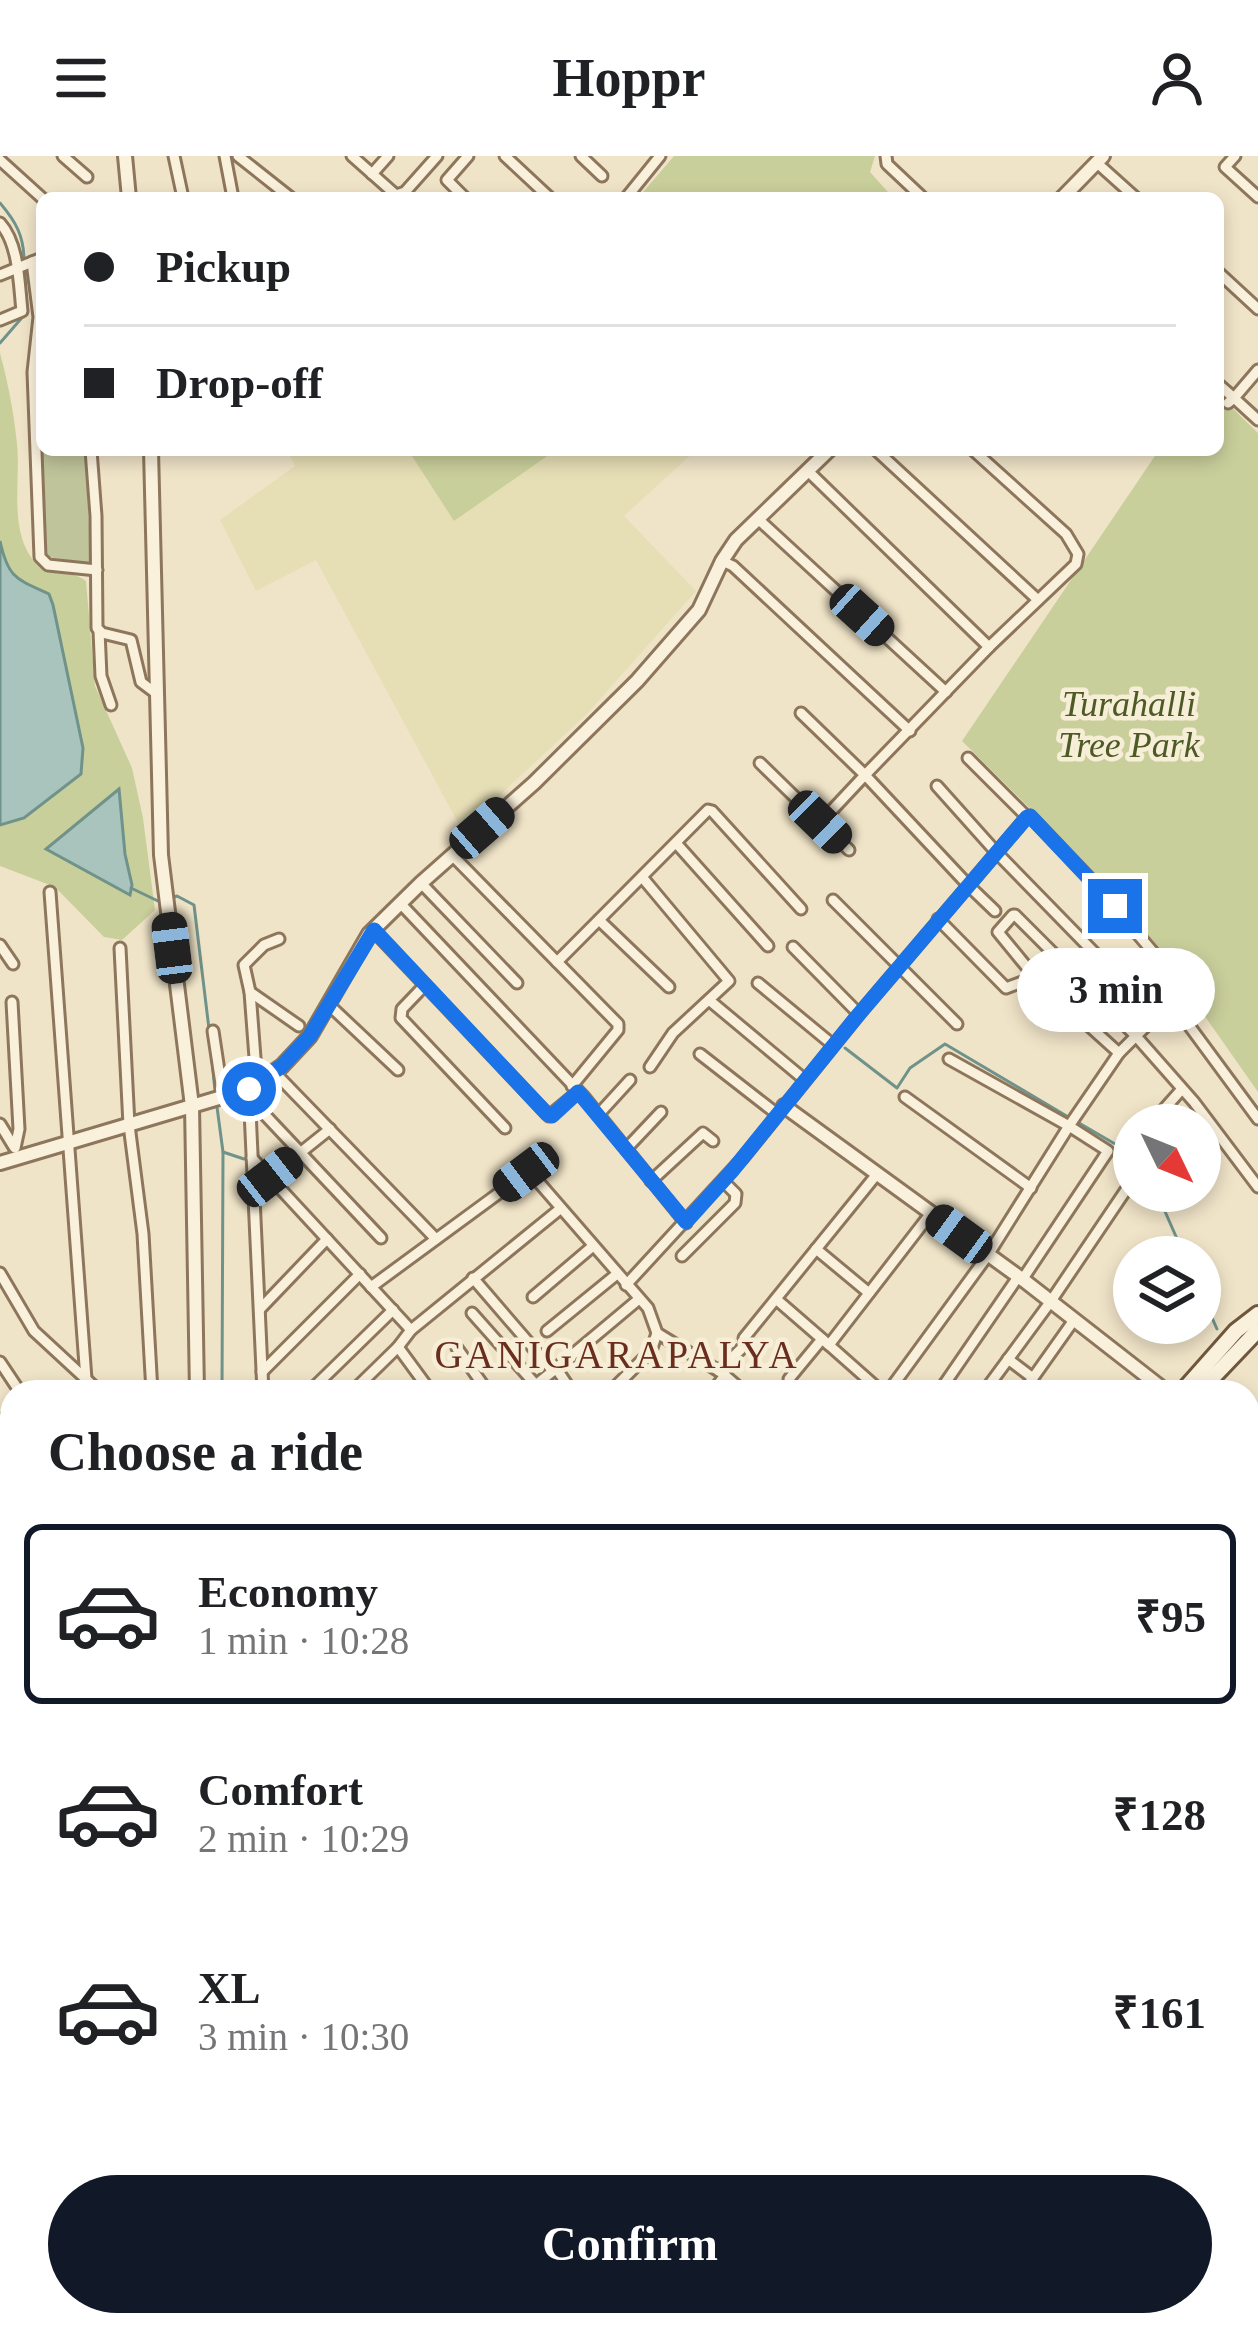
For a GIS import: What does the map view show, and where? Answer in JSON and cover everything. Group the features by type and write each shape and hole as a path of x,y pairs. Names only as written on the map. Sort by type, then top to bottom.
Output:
{"main road":[{"path":"1193,1380 1236,1331 1258,1314"},
{"path":"1210,1380 1258,1330"}],"street":[{"path":"63,156 87,177"},
{"path":"125,156 128,192"},
{"path":"174,156 182,192"},
{"path":"225,156 232,192"},
{"path":"238,156 283,192"},
{"path":"352,156 393,192"},
{"path":"372,173 388,156"},
{"path":"405,192 437,156"},
{"path":"459,192 447,180 468,156"},
{"path":"505,156 544,192"},
{"path":"581,156 602,176"},
{"path":"886,156 887,164 917,192"},
{"path":"1212,156 1258,197"},
{"path":"1225,167 1235,156"},
{"path":"1,158 36,192"},
{"path":"630,192 656,158"},
{"path":"1068,192 1100,159 1130,192"},
{"path":"0,320 22,311 17,268 2,228"},
{"path":"0,274 36,260"},
{"path":"1224,277 1258,308"},
{"path":"36,345 36,451"},
{"path":"1231,401 1258,370"},
{"path":"1224,392 1258,420"},
{"path":"36,456 40,556 48,565 97,570"},
{"path":"92,456 101,676 111,705"},
{"path":"151,456 161,855 192,1106 197,1380"},
{"path":"0,1162 18,1152 252,1091 310,1036 374,930 638,681 699,610 736,540 823,456"},
{"path":"882,456 1038,600"},
{"path":"820,822 1076,564 1078,554 1066,534 980,456"},
{"path":"808,471 989,647"},
{"path":"758,519 946,692"},
{"path":"722,561 733,566 910,731"},
{"path":"99,631 131,640 155,627"},
{"path":"131,640 141,682 157,694"},
{"path":"800,712 995,911"},
{"path":"894,1380 988,1255 1119,1053 1171,1001 1174,989 1164,965 1096,884 968,758"},
{"path":"760,763 850,850"},
{"path":"937,787 1156,1016"},
{"path":"557,962 710,810 801,909"},
{"path":"626,1285 723,1181 1027,817"},
{"path":"676,843 768,946"},
{"path":"374,930 549,1116 575,1089 619,1027 452,854"},
{"path":"642,877 729,979 675,1031 650,1067"},
{"path":"421,883 517,983"},
{"path":"50,892 86,1379"},
{"path":"833,900 957,1024"},
{"path":"400,903 598,1114 686,1222"},
{"path":"1119,1053 1035,977 998,932 1012,915 1135,1035 1258,1187"},
{"path":"938,919 1006,988 1035,977 1058,960"},
{"path":"599,920 669,987"},
{"path":"262,1380 250,992 244,965 264,945 279,939"},
{"path":"0,944 13,964"},
{"path":"793,947 859,1014"},
{"path":"120,948 129,1126 151,1380"},
{"path":"758,982 833,1046"},
{"path":"425,985 402,1010 401,1018 505,1128"},
{"path":"250,992 299,1027"},
{"path":"709,1000 805,1080"},
{"path":"1171,1001 1258,1119"},
{"path":"12,1002 18,1152"},
{"path":"328,1004 398,1070"},
{"path":"213,1031 223,1097"},
{"path":"700,1054 877,1174 1152,1380"},
{"path":"948,1380 1108,1151 949,1059"},
{"path":"274,1072 436,1239"},
{"path":"598,1114 630,1080"},
{"path":"1169,1104 1182,1089"},
{"path":"252,1091 301,1153 381,1238"},
{"path":"905,1097 1031,1188"},
{"path":"626,1149 661,1112"},
{"path":"0,1124 18,1152"},
{"path":"270,1177 330,1130"},
{"path":"651,1181 703,1133 712,1142"},
{"path":"252,1158 411,1330"},
{"path":"371,1286 529,1171 654,1319 657,1333 651,1351 625,1380"},
{"path":"719,1380 742,1343 877,1174"},
{"path":"682,1256 734,1202 736,1194 723,1181"},
{"path":"366,1380 411,1330 560,1209"},
{"path":"993,1380 1113,1209"},
{"path":"789,1379 869,1293 931,1213"},
{"path":"259,1310 327,1239"},
{"path":"533,1297 592,1246"},
{"path":"816,1249 869,1293"},
{"path":"0,1273 34,1330 86,1379"},
{"path":"262,1372 360,1274"},
{"path":"547,1331 617,1274"},
{"path":"473,1278 563,1380"},
{"path":"0,1306 14,1297"},
{"path":"542,1380 639,1299"},
{"path":"776,1299 871,1380"},
{"path":"321,1380 393,1310"},
{"path":"472,1313 524,1380"},
{"path":"1008,1359 1033,1378 1074,1320"},
{"path":"657,1333 730,1380"},
{"path":"398,1347 422,1380"},
{"path":"457,1348 480,1380"}],"shaded area":[{"path":"290,456 412,456 454,521 547,456 689,456 624,516 696,591 586,715 462,830 316,560 256,591 220,520 295,466"}],"green space":[{"path":"674,156 875,156 870,172 888,192 643,192"},
{"path":"0,353 16,432 21,536 40,566 86,581 95,686 132,768 143,818 155,910 122,940 104,937 55,887 0,866 0,825 24,818 83,748 53,605 48,594 10,570 0,541"},
{"name":"Turahalli Tree Park","path":"1224,400 1258,433 1258,1092 1177,969 1091,869 962,741 1155,456 1224,456"},
{"path":"41,456 85,456 91,565 44,556"},
{"path":"412,456 547,456 454,521"}],"water":[{"path":"0,541 15,576 49,594 83,748 81,774 24,818 0,825"},
{"path":"119,789 132,885 130,895 46,849"}],"waterway":[{"path":"0,203 18,230 24,261"},
{"path":"25,271 26,303"},
{"path":"0,343 26,313"},
{"path":"131,888 160,902"},
{"path":"169,899 177,896 194,905 209,1029"},
{"path":"210,1039 215,1091"},
{"path":"845,1048 897,1088 910,1068 945,1044 1070,1118"},
{"path":"217,1107 223,1152 222,1380"},
{"path":"1079,1123 1113,1143"},
{"path":"223,1152 244,1159"},
{"path":"1165,1212 1176,1236"}],"district":[{"name":"GANIGARAPALYA","path":"617,1354"}],"route":[{"path":"249,1089 282,1066 310,1036 374,930 549,1116 578,1092 686,1222 1027,817 1115,906"}]}
